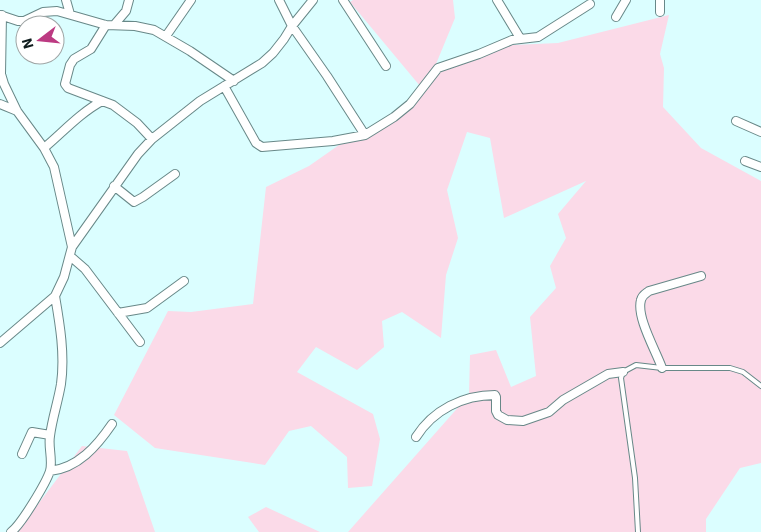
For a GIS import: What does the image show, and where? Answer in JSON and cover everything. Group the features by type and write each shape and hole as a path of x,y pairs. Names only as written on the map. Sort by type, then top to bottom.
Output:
{"street":[{"path":"66,0 70,14"},
{"path":"129,0 126,11 110,25 91,49 74,59 64,84 68,88 113,105 120,112 130,117 152,139"},
{"path":"166,36 191,0"},
{"path":"279,0 292,26 365,135"},
{"path":"0,343 55,296 64,277 72,247 138,154 152,139 200,101 251,71 273,53 314,0"},
{"path":"343,0 386,66"},
{"path":"497,0 520,38"},
{"path":"616,17 626,0"},
{"path":"660,0 660,12"},
{"path":"224,86 256,144 262,147 333,141 365,135 410,104 438,68 480,54 512,40 538,36 591,1"},
{"path":"72,247 54,167 44,148 17,111 4,84 1,74 1,15 24,22 43,12 57,10 110,25 144,27 166,36 234,81"},
{"path":"44,148 66,130 81,114 102,101"},
{"path":"0,104 17,111"},
{"path":"736,121 761,132"},
{"path":"746,161 761,167"},
{"path":"114,186 134,202 143,198 175,174"},
{"path":"70,256 85,269 140,342"},
{"path":"662,368 646,328 640,308 641,300 649,291 701,276"},
{"path":"118,313 147,308 184,281"},
{"path":"11,532 26,516 50,471 50,435 61,384 62,364 60,328 55,296"},
{"path":"416,437 431,418 458,402 495,395 498,415 507,420 523,421 549,412 563,400 608,374 623,372"},
{"path":"50,471 64,469 87,454 98,444 112,424"},
{"path":"22,454 32,432 50,435"}],"lane":[{"path":"638,532 635,478 621,378 623,372 636,365 662,368 730,368 744,372 761,386"}],"shaded area":[{"path":"353,0 453,0 455,18 436,64 481,51 513,45 558,43 669,15 660,54 664,68 663,107 701,148 761,181 761,463 740,468 706,519 706,532 348,532 469,395 470,355 496,350 511,387 536,376 530,317 556,288 550,266 566,238 558,214 586,181 504,218 490,138 467,132 447,190 458,238 446,275 441,338 402,312 382,321 384,347 357,370 316,347 297,372 373,414 380,439 372,486 348,488 347,457 311,426 289,431 265,465 155,448 114,415 168,311 191,312 253,304 266,187 309,166 339,145 370,136 412,108 425,92 350,2"},
{"path":"82,446 127,451 155,532 17,532"},
{"path":"266,507 320,532 259,532 248,517"}]}
